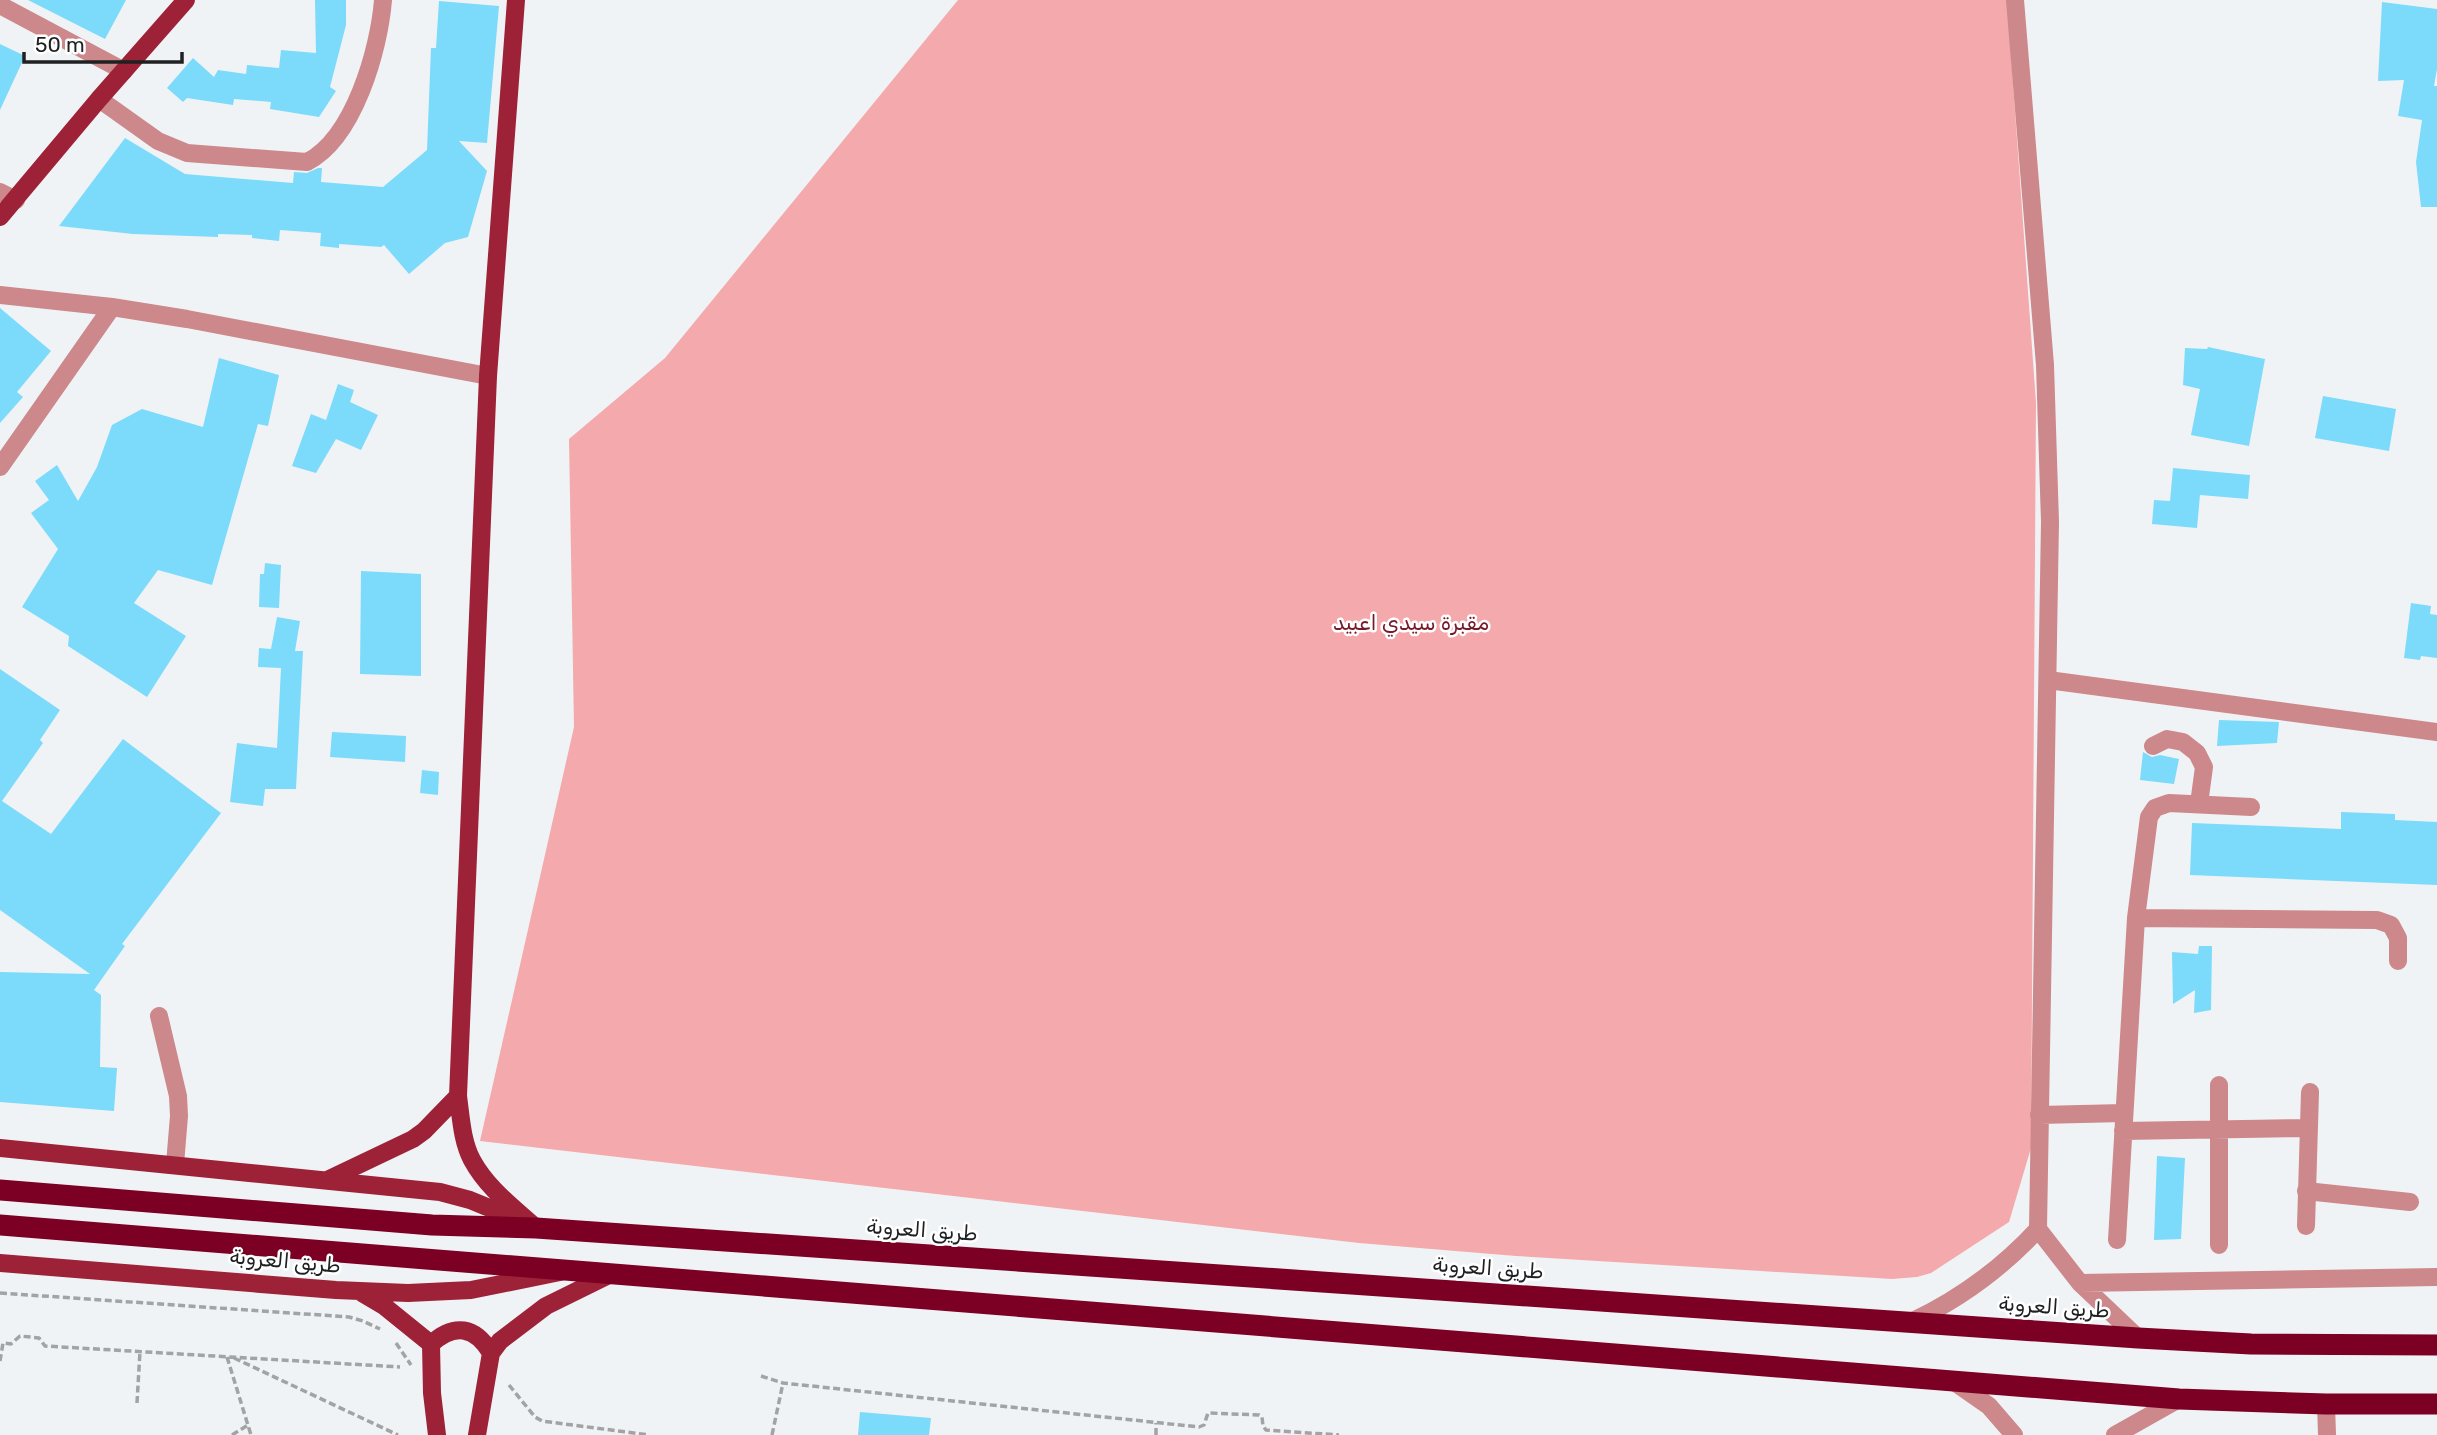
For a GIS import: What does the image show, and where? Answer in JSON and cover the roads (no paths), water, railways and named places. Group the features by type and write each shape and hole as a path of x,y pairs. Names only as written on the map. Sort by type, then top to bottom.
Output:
{"highway":[{"name":"طريق العروبة","path":"0,1190 432,1225 536,1228 2138,1338 2263,1344 2437,1345"},
{"name":"طريق العروبة","path":"0,1224 1956,1383 2179,1399 2326,1404 2437,1404"}],"main road":[{"path":"516,0 488,376 458,1096 464,1136 471,1159 487,1184 536,1228"},
{"path":"0,218 8,196 124,71 178,3"},
{"path":"324,1182 413,1139 458,1096"},
{"name":"طريق العروبة","path":"0,1148 440,1192 470,1200 536,1228"},
{"name":"طريق العروبة","path":"0,1263 408,1293 471,1290 564,1271"},
{"path":"477,1435 491,1353 500,1340 546,1306 609,1275"},
{"path":"359,1291 384,1306 431,1345"},
{"path":"436,1435 431,1345 441,1335 464,1330 478,1336 491,1353"}],"street":[{"path":"99,99 158,141 187,153 307,162 333,141 354,105 373,56 383,0"},
{"path":"2015,0 2046,378 2050,522 2038,1229 2080,1283 2138,1338"},
{"path":"0,5 124,71"},
{"path":"0,295 112,307 254,330 488,376"},
{"path":"0,467 112,307"},
{"path":"2049,680 2437,732"},
{"path":"2152,746 2167,739 2183,741 2197,753 2204,767 2199,804"},
{"path":"2118,1240 2136,918 2149,817 2155,808 2169,803 2251,807"},
{"path":"2136,918 2377,920 2390,925 2398,938 2398,961"},
{"path":"159,1016 178,1096 175,1164"},
{"path":"2218,1086 2219,1245"},
{"path":"2306,1226 2310,1092"},
{"path":"2039,1115 2217,1129 2309,1128"},
{"path":"2306,1191 2410,1202"},
{"path":"1911,1322 1935,1311 1980,1283 2020,1249 2038,1229"},
{"path":"2080,1283 2437,1277"},
{"path":"1956,1383 1989,1406 2014,1435"},
{"path":"2115,1435 2179,1399"},
{"path":"2326,1404 2327,1435"}],"park label":[{"name":"مقبرة سيدي اعبيد","path":"1411,623"}]}
